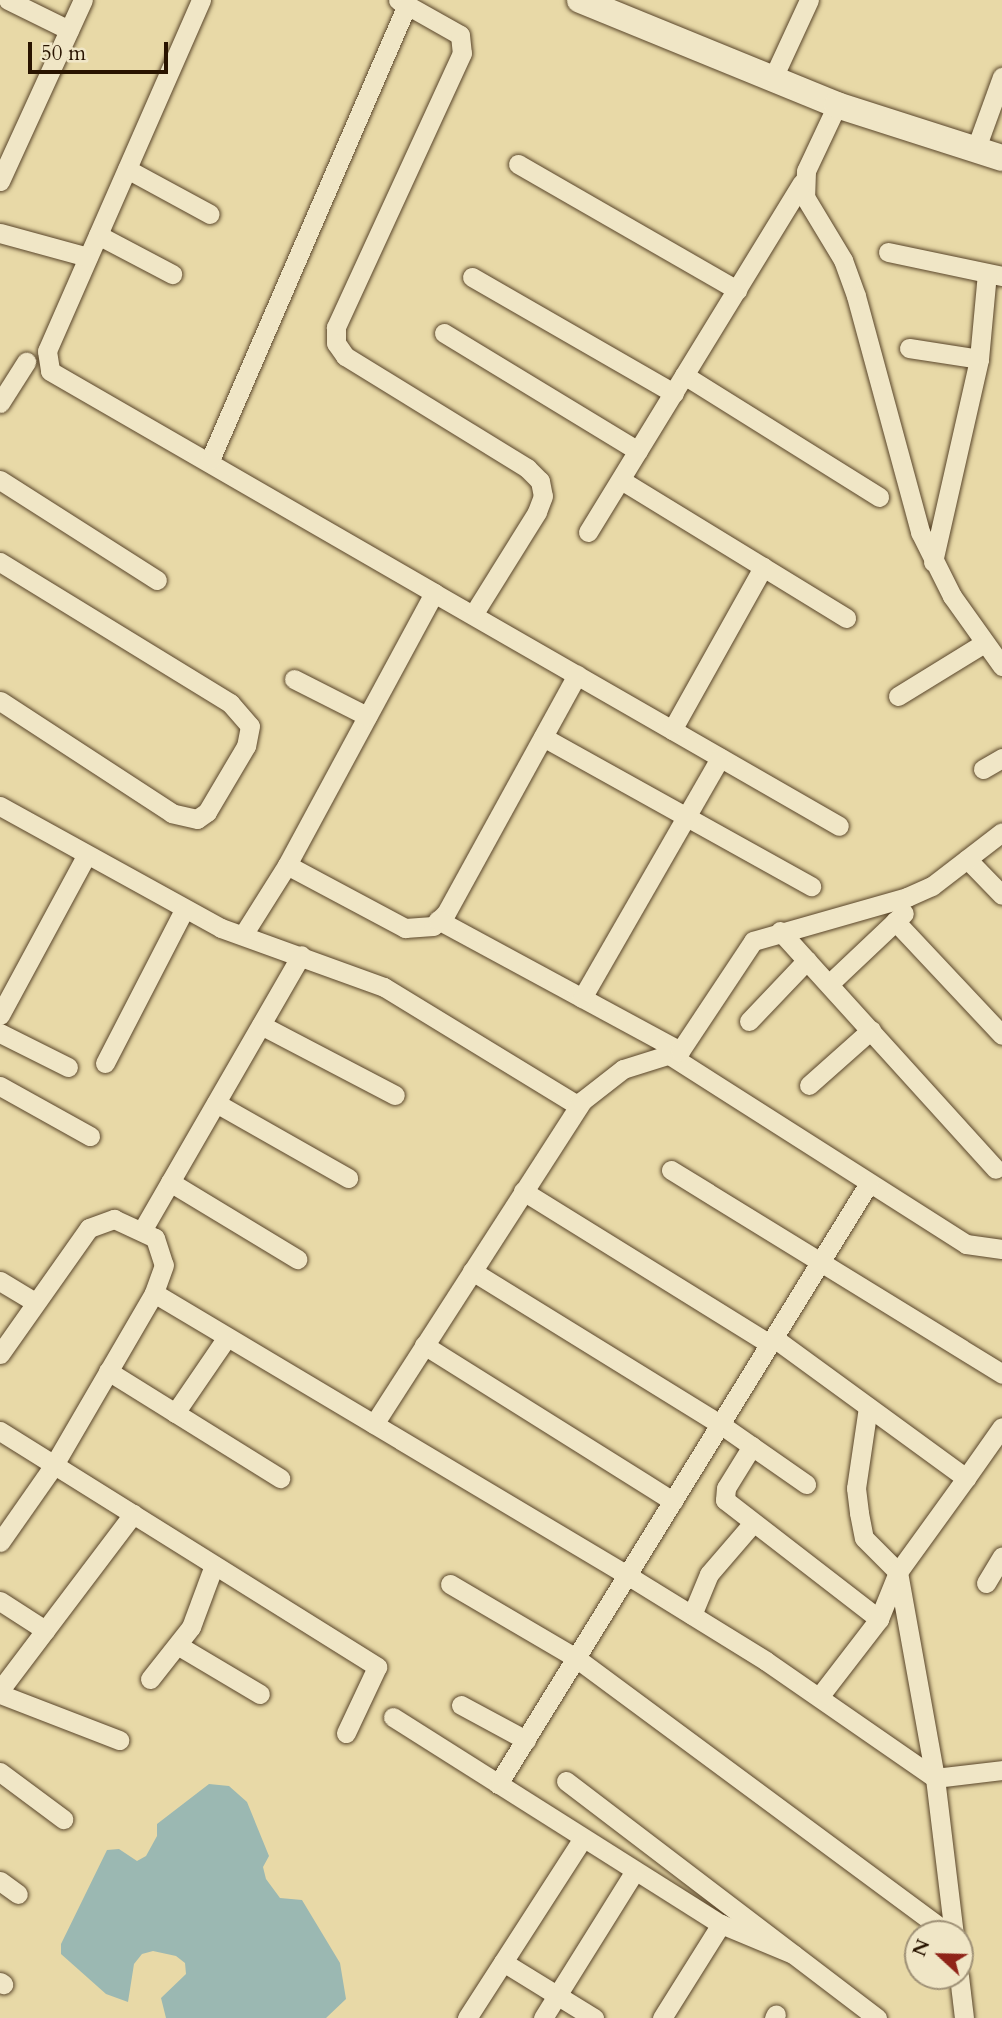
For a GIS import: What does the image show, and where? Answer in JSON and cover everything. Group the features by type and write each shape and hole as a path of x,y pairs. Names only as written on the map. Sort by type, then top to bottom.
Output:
{"main road":[{"path":"587,2 837,105 1002,158"}],"street":[{"path":"8,0 69,30"},
{"path":"0,181 83,0"},
{"path":"201,0 47,351 50,371 210,460 434,593 839,826"},
{"path":"772,80 809,0"},
{"path":"210,460 403,2 460,34 462,52 336,327 336,343 345,355 527,468 540,481 543,496 537,512 472,615"},
{"path":"975,151 1002,77"},
{"path":"589,532 802,183 837,105"},
{"path":"518,164 737,290"},
{"path":"127,169 210,214"},
{"path":"802,183 804,197 844,260 920,532 933,562 984,643 1002,666"},
{"path":"0,233 88,257"},
{"path":"98,234 172,274"},
{"path":"888,252 994,274 979,359 933,562"},
{"path":"472,277 674,393"},
{"path":"444,333 638,452"},
{"path":"909,348 979,359"},
{"path":"0,403 26,362"},
{"path":"684,376 879,497"},
{"path":"0,480 157,580"},
{"path":"621,480 846,618"},
{"path":"0,562 230,703 250,726 246,746 207,812 197,819 173,813 0,701"},
{"path":"672,730 763,567"},
{"path":"243,935 287,865 434,593"},
{"path":"898,696 984,643"},
{"path":"287,865 405,928 418,930 438,920 577,675"},
{"path":"294,679 367,716"},
{"path":"542,737 811,886"},
{"path":"582,998 720,758"},
{"path":"983,769 1002,758"},
{"path":"3,816 86,856 184,910 394,992 579,1106"},
{"path":"829,985 932,886 1002,832"},
{"path":"0,1015 86,856"},
{"path":"967,859 1002,895"},
{"path":"374,1424 579,1106 623,1069 676,1053 744,950 753,941 780,931 907,898 932,886"},
{"path":"105,1063 184,910"},
{"path":"438,920 582,998 676,1053 869,1183 966,1244 1002,1249"},
{"path":"895,921 1002,1035"},
{"path":"780,931 996,1169"},
{"path":"143,1229 301,955"},
{"path":"749,1021 807,960"},
{"path":"261,1025 395,1095"},
{"path":"809,1084 871,1030"},
{"path":"0,1033 68,1067"},
{"path":"0,1086 90,1136"},
{"path":"216,1103 348,1178"},
{"path":"671,1170 1002,1374"},
{"path":"170,1182 297,1259"},
{"path":"498,1784 869,1183"},
{"path":"523,1191 772,1341 966,1478"},
{"path":"0,1354 33,1301 89,1228 114,1219 143,1229 155,1238 164,1265 154,1293 54,1465 0,1542"},
{"path":"472,1271 720,1424 806,1484"},
{"path":"0,1281 33,1301"},
{"path":"154,1293 628,1575 819,1697 935,1778 1002,1770"},
{"path":"175,1413 228,1337"},
{"path":"424,1345 673,1501"},
{"path":"108,1371 280,1478"},
{"path":"869,1407 856,1488 859,1513 864,1538 898,1572 935,1778 950,1920"},
{"path":"819,1697 878,1619 898,1572 1002,1427"},
{"path":"0,1431 377,1667 346,1733"},
{"path":"752,1446 726,1488 725,1500 752,1524 878,1619"},
{"path":"119,1740 0,1692 133,1514"},
{"path":"692,1615 709,1574 752,1524"},
{"path":"986,1583 1002,1556"},
{"path":"150,1679 178,1646 205,1598 214,1565"},
{"path":"450,1584 576,1658 933,1920"},
{"path":"0,1601 45,1630"},
{"path":"178,1646 260,1694"},
{"path":"461,1705 526,1740"},
{"path":"393,1717 721,1924 793,1954"},
{"path":"0,1772 63,1819"},
{"path":"566,1781 877,2018"},
{"path":"467,2018 583,1838"},
{"path":"543,2018 635,1871"},
{"path":"0,1881 18,1894"},
{"path":"662,2018 721,1924"},
{"path":"503,1962 594,2018"},
{"path":"961,1990 964,2018"}],"water":[{"path":"209,1784 229,1786 247,1802 269,1856 263,1867 266,1879 280,1898 302,1900 340,1963 346,1999 326,2018 166,2018 161,1998 186,1974 185,1963 176,1956 153,1951 142,1954 134,1964 128,2002 106,1994 61,1954 61,1944 107,1850 119,1849 137,1861 146,1856 157,1836 157,1824"}]}
